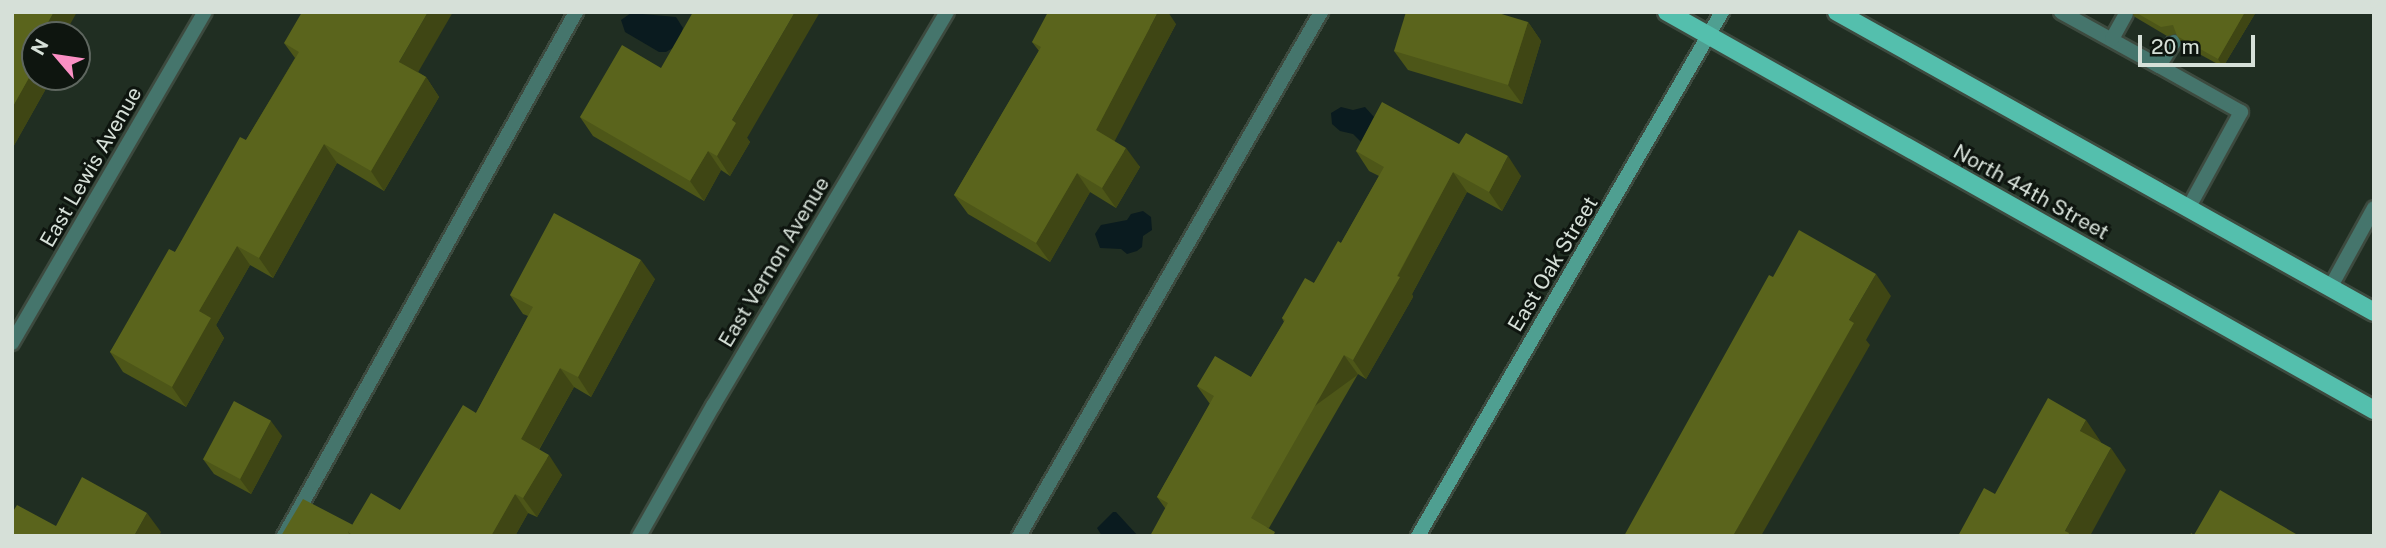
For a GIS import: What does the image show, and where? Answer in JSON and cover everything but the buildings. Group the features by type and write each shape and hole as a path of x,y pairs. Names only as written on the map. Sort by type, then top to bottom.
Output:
{"main road":[{"name":"North 44th Street","path":"1667,12 2374,410"},
{"path":"1837,12 2374,312"}],"street":[{"name":"East Lewis Avenue","path":"12,343 205,12"},
{"path":"284,536 576,12"},
{"name":"East Vernon Avenue","path":"639,536 947,12"},
{"path":"1019,536 1321,12"},
{"name":"East Oak Street","path":"1418,536 1722,12"},
{"path":"2061,12 2241,112 2188,209"},
{"path":"2112,40 2126,14"},
{"path":"2159,66 2174,41"},
{"path":"2330,288 2374,208"}],"shaded area":[{"path":"631,13 676,17 683,28 678,45 666,52 659,52 625,32 621,20"},
{"path":"1341,107 1353,110 1365,107 1374,117 1361,142 1353,134 1340,131 1332,124 1331,113"},
{"path":"1143,211 1151,217 1152,230 1143,236 1142,247 1127,254 1121,249 1100,248 1095,234 1101,225 1127,220 1131,214"},
{"path":"1113,512 1138,536 1102,536 1097,528"}]}
